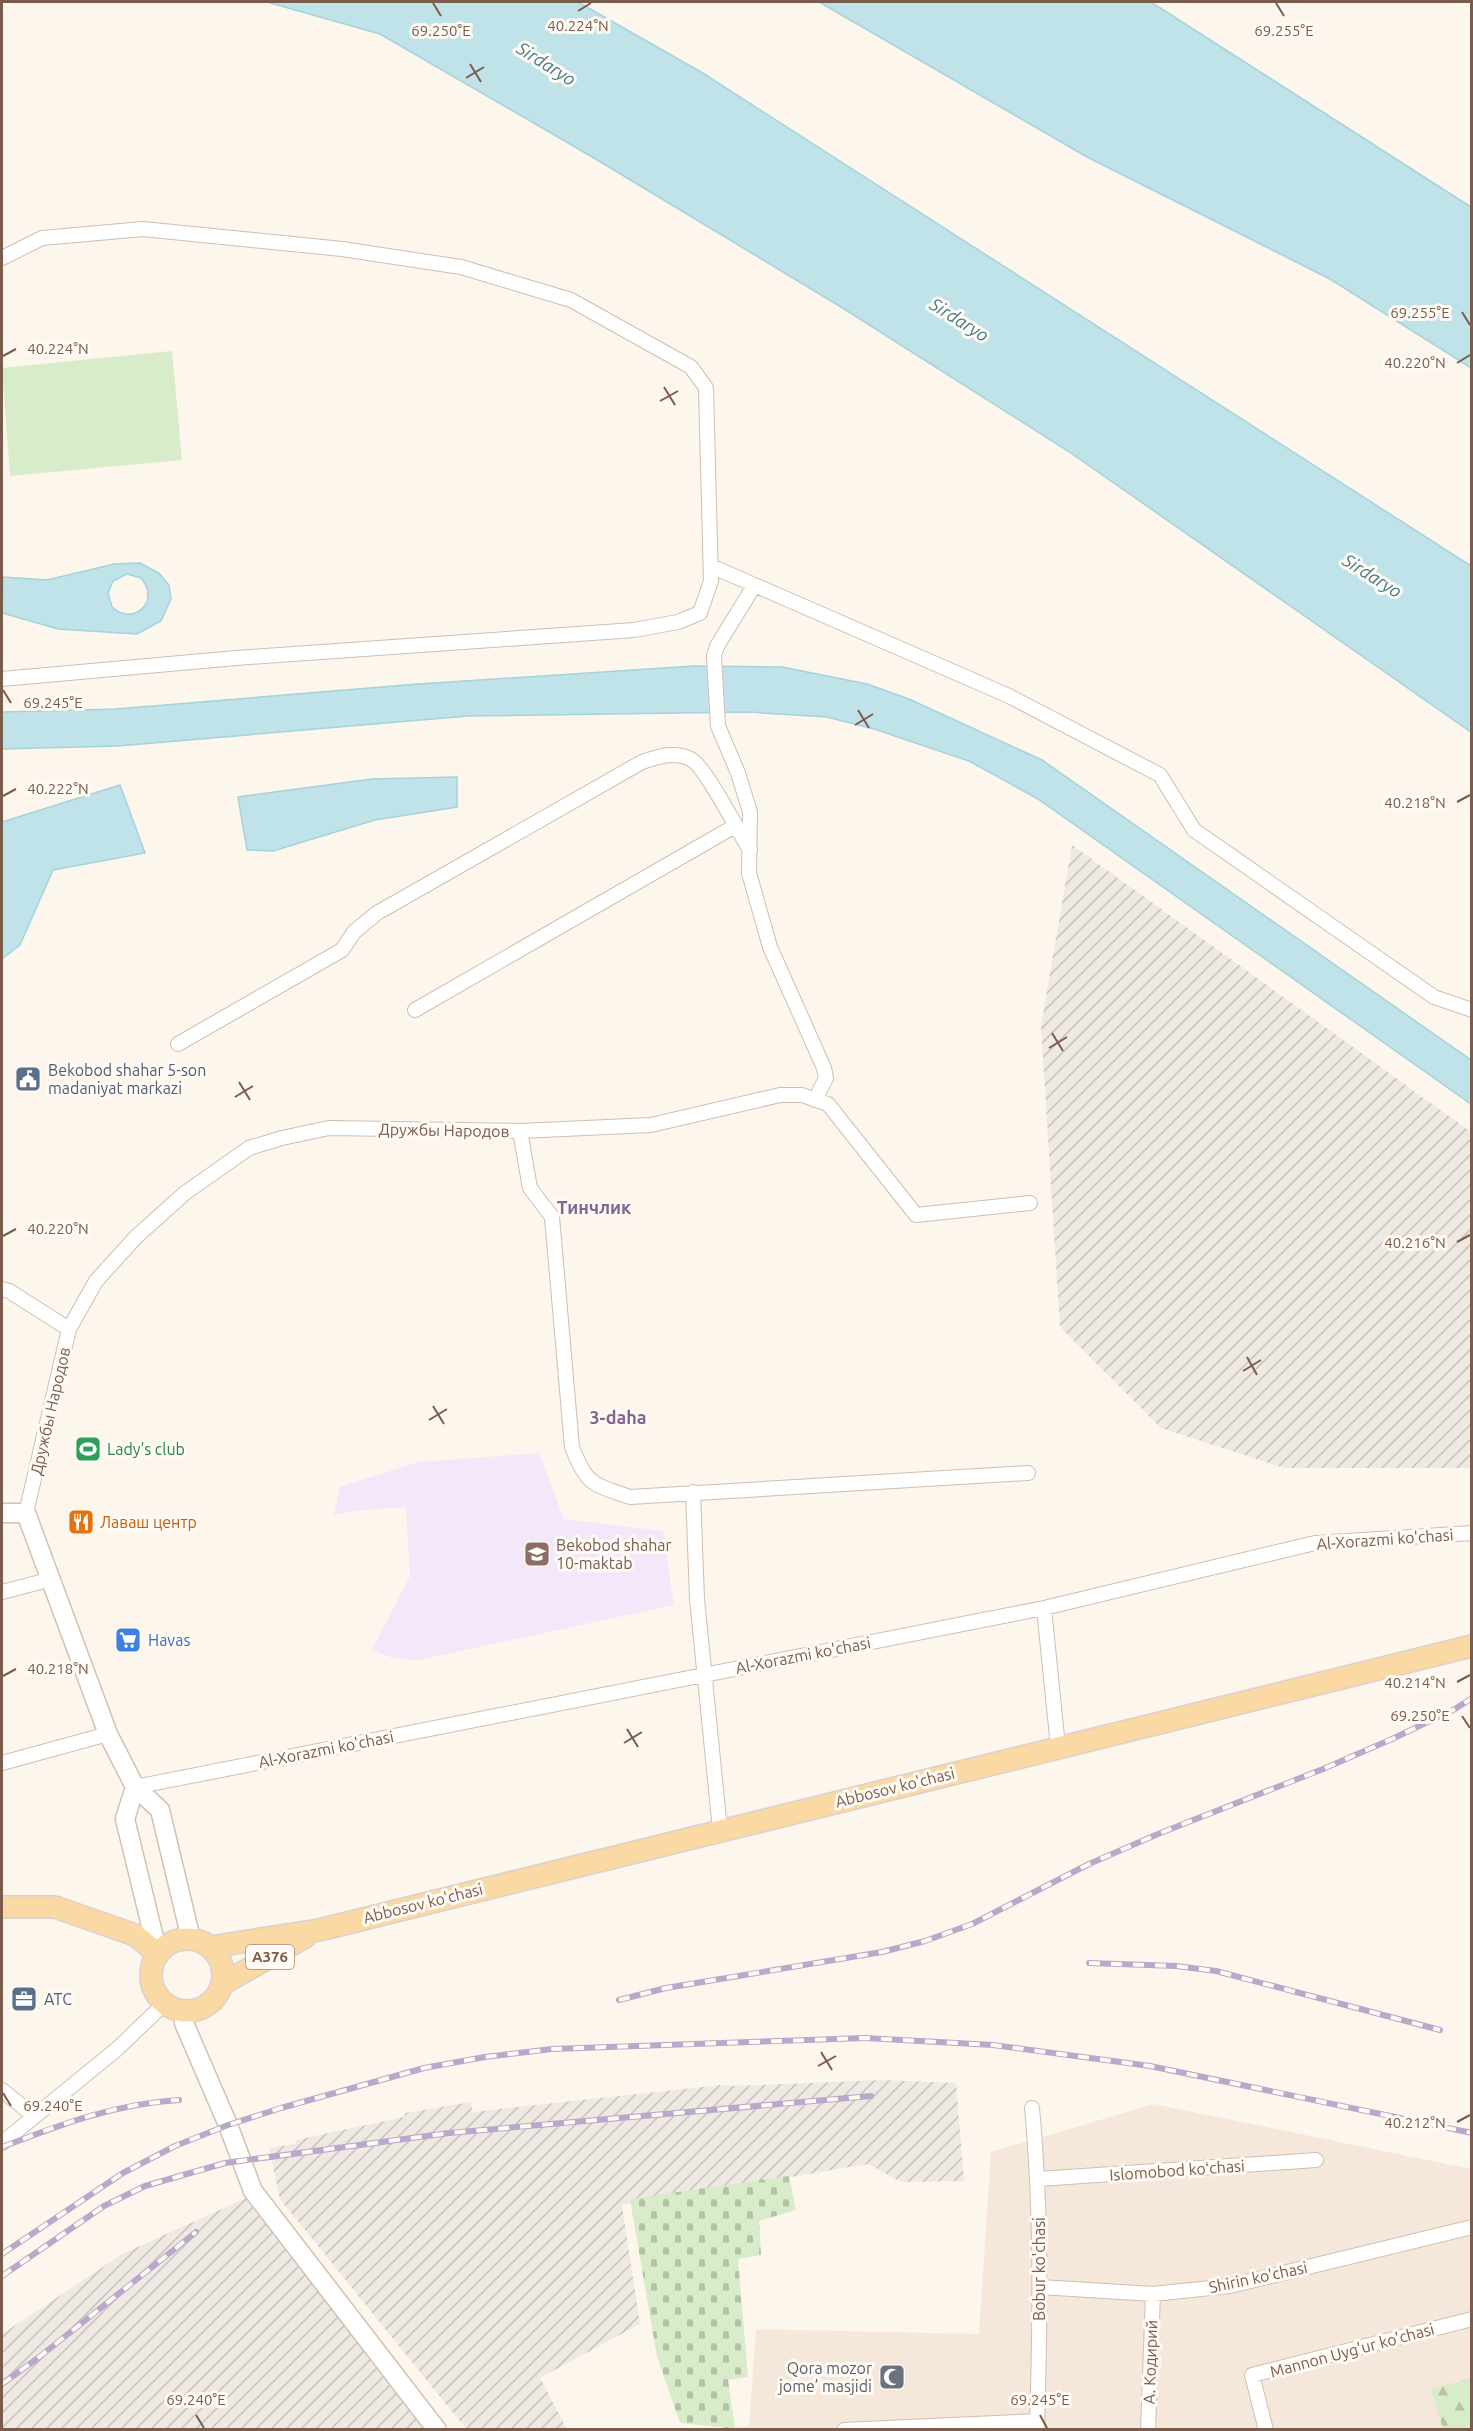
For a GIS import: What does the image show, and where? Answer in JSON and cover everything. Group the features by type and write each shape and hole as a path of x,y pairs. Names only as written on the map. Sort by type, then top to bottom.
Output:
{"main road":[{"name":"Abbosov ko'chasi","path":"200,1943 319,1930 1472,1646"},
{"path":"2,1907 55,1907 135,1935 158,1954"},
{"name":"Abbosov ko'chasi","path":"222,1984 319,1930"},
{"path":"172,1942 200,1943 221,1964 222,1984 210,2003 193,2010 174,2007 153,1986 151,1975 158,1954 172,1942"}],"street":[{"path":"2,258 42,238 143,229 342,249 460,267 571,300 691,367 706,388 711,566 711,581 700,613 678,622 634,630 236,658 2,679"},
{"path":"711,566 1009,696 1160,775 1194,830 1434,997 1472,1010"},
{"path":"754,586 717,646 714,656 718,726 738,773 750,812 749,873 771,947 824,1068 825,1078 815,1100"},
{"path":"177,1044 342,950 354,932 378,913 642,762 656,757 674,755 692,760 700,767 750,850"},
{"path":"415,1010 735,826"},
{"name":"Дружбы Народов","path":"26,1513 69,1329 96,1281 136,1237 185,1192 249,1148 329,1128 520,1131 651,1125 780,1095 802,1095 828,1104 916,1215 1030,1203"},
{"path":"520,1131 530,1188 552,1217 572,1447 581,1469 594,1484 630,1497 1028,1473"},
{"path":"2,1289 9,1291 69,1329"},
{"path":"693,1492 697,1599 720,1830"},
{"path":"2,1513 26,1513 108,1734 135,1787 160,1810 200,1943"},
{"name":"Al-Xorazmi ko'chasi","path":"135,1787 1044,1608 1315,1543 1472,1533"},
{"path":"2,1592 52,1579"},
{"path":"1044,1608 1058,1747"},
{"path":"2,1763 108,1734"},
{"path":"135,1787 125,1819 158,1954"},
{"path":"2,2143 117,2049 174,2007 188,2031 253,2191 437,2430"},
{"path":"2,2090 34,2115"},
{"name":"Bobur ko'chasi","path":"1032,2108 1039,2179 1041,2287 1037,2425"},
{"name":"Islomobod koʻchasi","path":"1039,2179 1316,2160"},
{"name":"Shirin ko'chasi","path":"1041,2287 1153,2294 1230,2286 1472,2227"},
{"name":"А. Кодирий","path":"1148,2430 1153,2294"},
{"name":"Mannon Uyg'ur ko'chasi","path":"1266,2430 1252,2376 1472,2319"},
{"path":"844,2430 1037,2425"}],"shaded area":[{"path":"1072,845 1471,1132 1471,1468 1284,1468 1161,1428 1060,1327 1041,1026"},
{"name":"Bekobod shahar 10-maktab","path":"539,1453 564,1519 663,1531 674,1605 419,1660 393,1658 372,1650 410,1576 406,1507 352,1511 334,1515 340,1487 418,1462"},
{"path":"881,2080 956,2083 964,2181 901,2182 868,2164 622,2205 640,2324 540,2378 567,2429 467,2430 280,2199 269,2148 296,2144 296,2140 404,2117 405,2113 471,2102 472,2112 721,2085"},
{"path":"1154,2104 1471,2169 1471,2429 720,2430 749,2426 756,2329 979,2334 991,2152"},
{"path":"262,2191 442,2430 2,2430 2,2334 124,2253"}],"green space":[{"path":"172,351 182,460 10,476 2,368"},
{"path":"789,2176 796,2210 759,2221 761,2255 738,2259 748,2377 728,2380 735,2429 680,2423 657,2357 630,2199"},
{"path":"1471,2378 1471,2429 1443,2429 1431,2389"}],"water":[{"name":"Sirdaryo","path":"267,2 578,2 701,72 1471,566 1471,732 1068,451 841,307 594,158 380,34"},
{"path":"819,2 1151,2 1471,207 1471,368 1330,279 1087,157"},
{"path":"140,563 159,573 169,585 171,599 161,621 137,634 58,629 2,613 3,577 47,580 114,564","holes":["127,574 141,578 148,595 142,609 129,614 112,607 108,593 113,581"]},
{"path":"694,666 782,667 867,684 909,699 1042,760 1471,1060 1471,1104 1038,799 969,761 874,729 827,717 748,712 468,716 118,746 2,749 2,712 116,709 418,684"},
{"path":"457,777 457,807 375,820 273,851 247,850 238,797 372,779"},
{"path":"120,785 145,853 53,870 20,945 2,959 2,822"}],"railway":[{"path":"619,2000 666,1988 882,1952 925,1941 972,1924 1089,1864 1158,1834 1323,1769 1392,1739 1455,1709 1472,1698"},
{"path":"1089,1963 1176,1966 1216,1971 1440,2030"},
{"path":"2,2254 123,2173 175,2146 228,2125 424,2068 485,2057 552,2049 865,2038 993,2045 1150,2066 1472,2133"},
{"path":"2,2276 104,2206 145,2186 225,2163 449,2133 871,2096"},
{"path":"2,2147 89,2116 132,2106 179,2100"},
{"path":"2,2384 196,2232"}],"place":[{"name":"Bekobod shahar 5-son madaniyat markazi","path":"28,1079"},
{"name":"Lady’s club","path":"88,1449"},
{"name":"Лаваш центр","path":"81,1522"},
{"name":"Bekobod shahar 10-maktab","path":"537,1554"},
{"name":"Havas","path":"128,1640"},
{"name":"АТС","path":"24,1999"},
{"name":"Qora mozor jome’ masjidi","path":"892,2377"}],"district":[{"name":"Тинчлик","path":"594,1208"},
{"name":"3-daha","path":"618,1418"}]}
